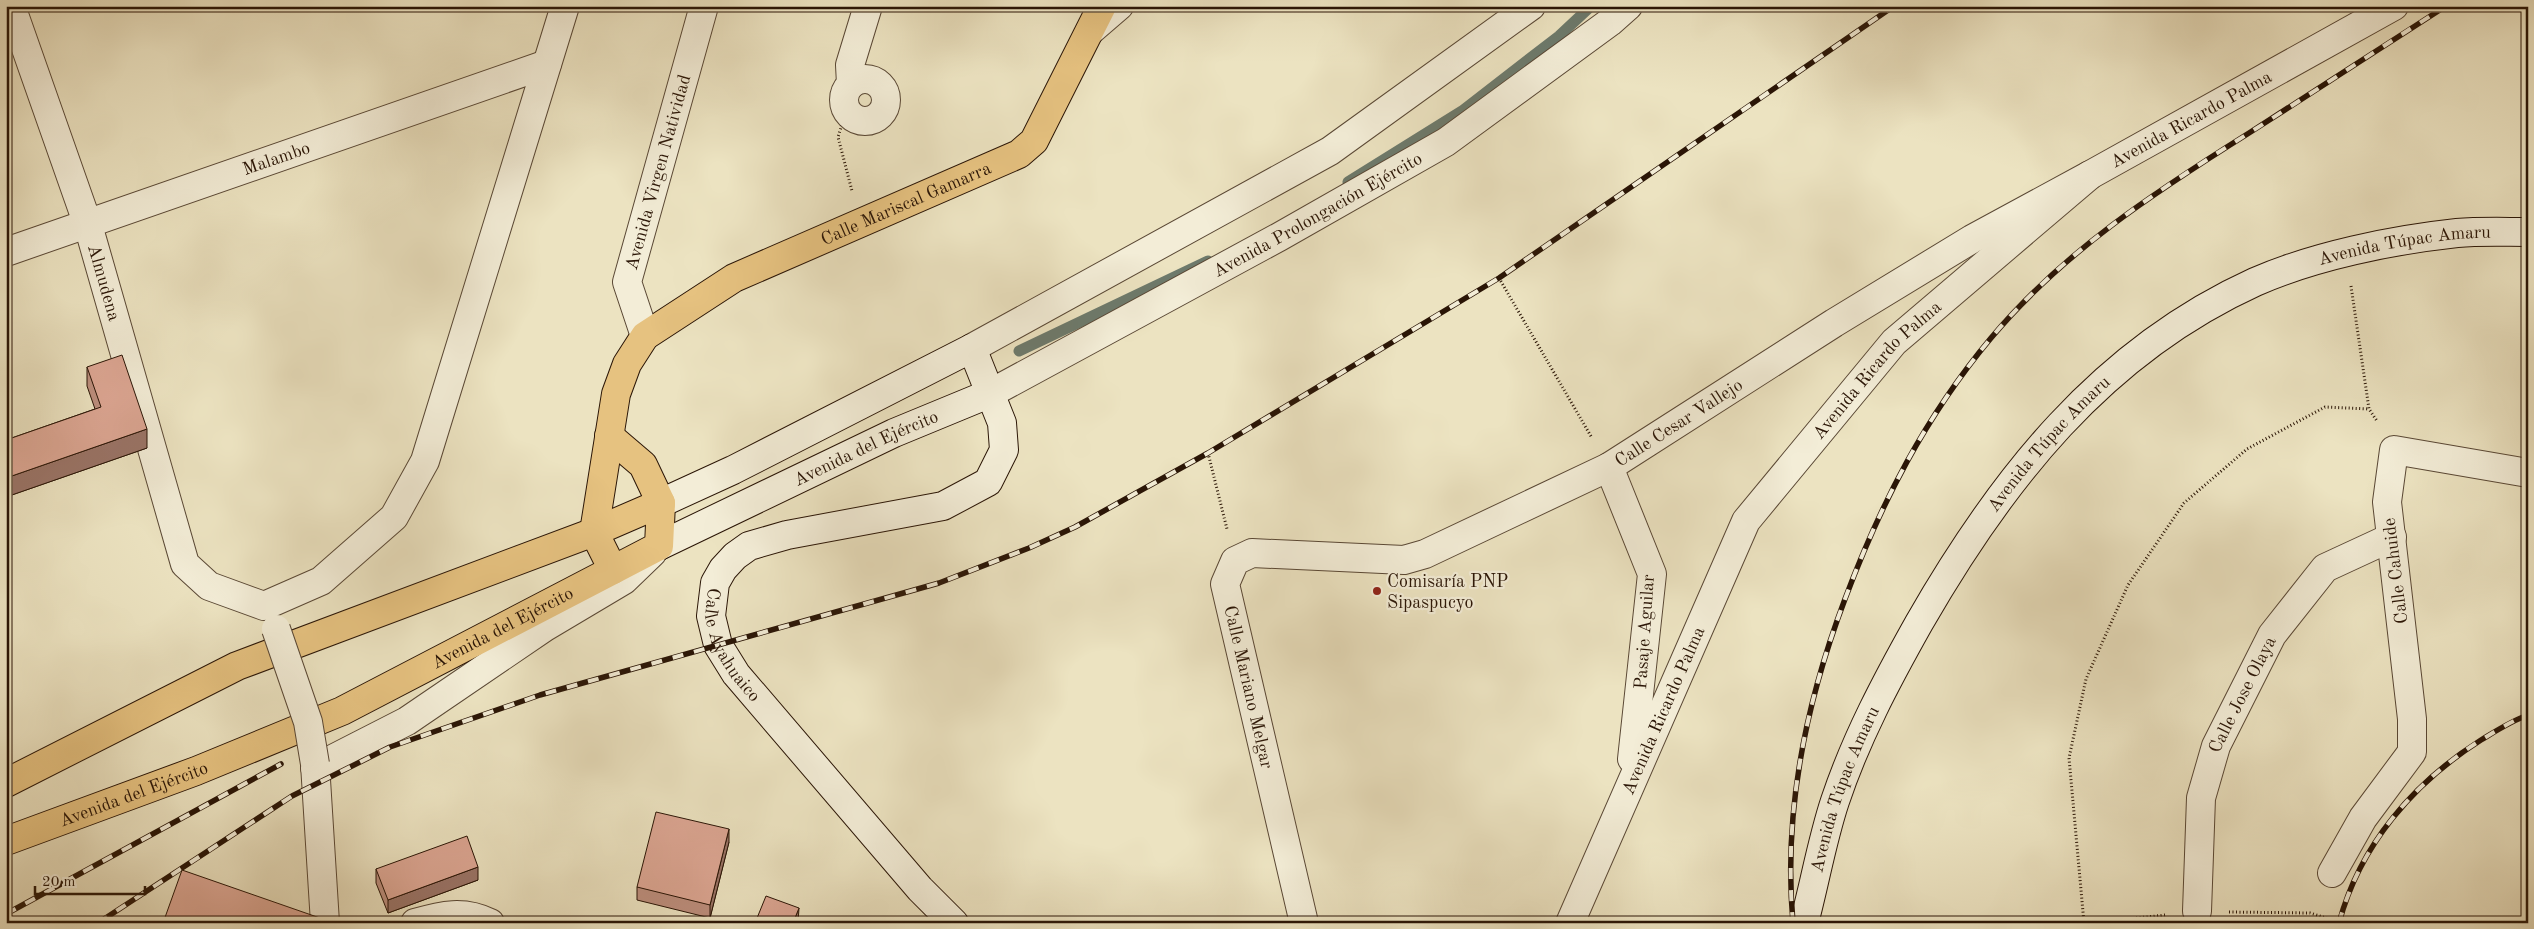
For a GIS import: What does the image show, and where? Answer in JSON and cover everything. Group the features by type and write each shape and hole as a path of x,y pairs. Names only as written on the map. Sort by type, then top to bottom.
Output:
{"main road":[{"name":"Calle Mariscal Gamarra","path":"645,336 734,278 1019,154 1034,140 1102,6"},
{"path":"613,570 594,532 616,394 627,364 645,336"},
{"path":"609,436 643,465 661,503 659,546"},
{"path":"6,783 237,666 594,532 661,503"},
{"name":"Avenida del Ejército","path":"6,841 196,771 342,711 659,546"}],"street":[{"name":"Almudena","path":"11,6 88,225 185,564 209,586 264,606 273,617"},
{"path":"325,923 315,766 308,722 273,617 321,581 394,517 425,461 565,6"},
{"name":"Avenida Virgen Natividad","path":"645,336 627,282 704,6"},
{"path":"849,97 850,65 868,6"},
{"path":"1090,31 1119,6"},
{"path":"661,503 733,470 972,348 1330,151 1531,6"},
{"name":"Avenida Prolongación Ejército","path":"991,393 1279,237 1446,142 1610,22 1628,6"},
{"name":"Avenida Ricardo Palma","path":"1570,923 1746,521 1894,342 2090,175 2394,6"},
{"name":"Malambo","path":"6,252 548,64"},
{"name":"Calle Cesar Vallejo","path":"1235,561 1252,553 1413,559 1609,467 1834,323 1964,244 2090,175"},
{"name":"Avenida Túpac Amaru","path":"1804,923 1834,803 1873,708 1936,595 2030,457 2071,412 2162,335 2196,313 2257,282 2303,265 2346,254 2458,233 2528,232"},
{"name":"Calle Ayahuaico","path":"954,923 920,889 736,674 718,645 711,616 711,599 715,583 723,569 735,556 750,546 787,535 943,506 988,482 1004,450 1002,424 972,348"},
{"name":"Avenida del Ejército","path":"659,546 894,433 991,393"},
{"path":"2394,450 2528,473"},
{"name":"Calle Cahuide","path":"2332,874 2363,818 2412,752 2412,719 2387,502 2394,450"},
{"name":"Pasaje Aguilar","path":"1609,467 1652,574 1630,783"},
{"name":"Calle Jose Olaya","path":"2198,911 2201,798 2216,746 2272,635 2325,568 2392,537"},
{"path":"315,766 406,721 545,627 624,580 659,546"},
{"name":"Calle Mariano Melgar","path":"1235,561 1225,584 1304,923"},
{"path":"415,923 452,913 476,916 490,923"}],"path":[{"path":"849,97 838,137 852,184 853,225"},
{"path":"2346,254 2369,409 2394,450"},
{"path":"1499,278 1609,467"},
{"path":"2084,923 2068,758 2086,679 2128,585 2184,503 2247,449 2325,407 2369,409"},
{"path":"1208,453 1235,561"}],"building":[{"path":"122,355 147,429 6,478 6,440 101,407 87,367"},
{"path":"656,812 729,829 710,905 637,887"},
{"path":"467,836 478,867 388,900 376,869"},
{"path":"182,870 320,918 319,923 163,923"},
{"path":"766,896 799,908 793,923 755,923"}],"waterway":[{"path":"1348,182 1462,111 1559,36 1591,6"},
{"path":"1019,351 1208,261"}],"railway":[{"path":"98,923 292,796 390,747 540,695 939,583 1029,548 1075,527 1208,453 1499,278 1894,6"},
{"path":"1793,923 1791,840 1795,799 1809,718 1831,638 1859,563 1890,495 1925,430 1967,368 1991,338 2048,278 2112,225 2179,178 2446,6"},
{"path":"2339,923 2348,895 2360,868 2392,818 2412,796 2456,757 2498,730 2528,715"},
{"path":"6,914 281,764"}],"place":[{"name":"Comisaría PNP Sipaspucyo","path":"1377,591"}]}
